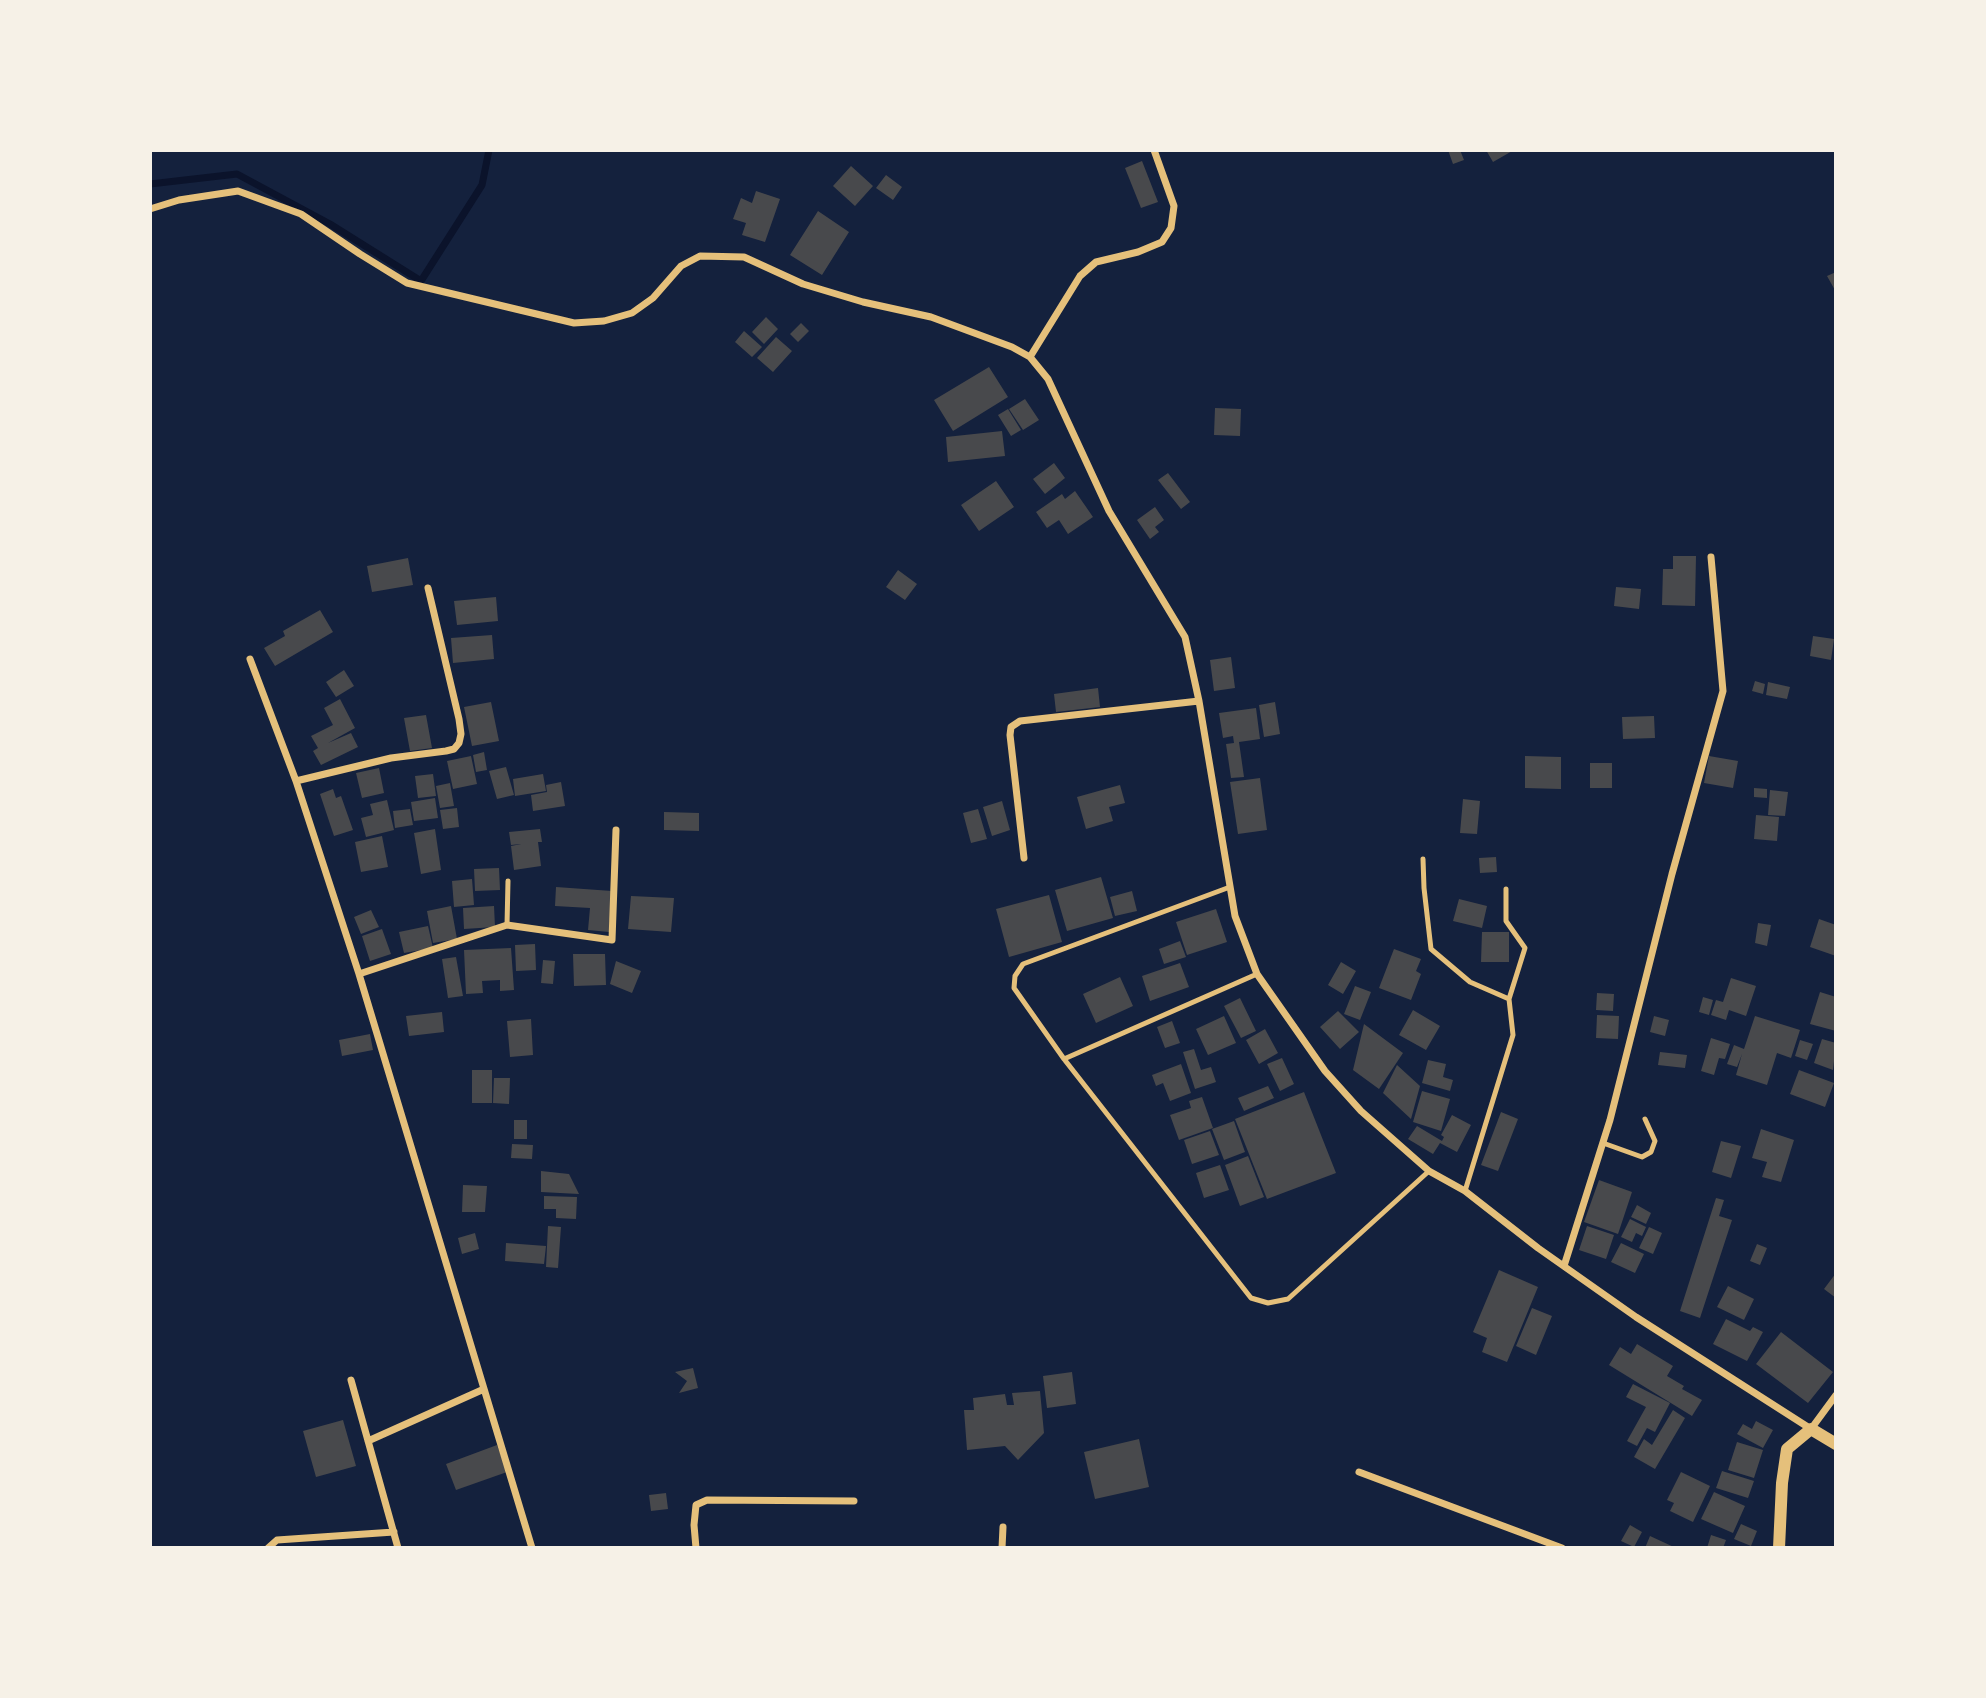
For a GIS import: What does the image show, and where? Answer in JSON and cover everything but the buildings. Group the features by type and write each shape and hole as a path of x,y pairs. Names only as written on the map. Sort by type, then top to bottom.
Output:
{"street":[{"path":"1030,357 1080,276 1096,262 1138,252 1162,242 1171,228 1174,206 1154,150"},
{"path":"150,209 179,200 238,191 301,214 407,283 574,323 604,321 632,313 653,298 681,266 700,256 744,257 803,284 863,302 931,317 1012,347 1030,357 1048,379 1109,511 1185,637 1199,701 1235,916 1257,974 1325,1071 1362,1111 1429,1171 1465,1191 1636,1317 1836,1444"},
{"path":"1564,1266 1604,1143 1672,874 1723,691 1711,556"},
{"path":"296,780 391,758 446,751 458,743 458,719 428,588"},
{"path":"250,659 296,780 359,974 531,1548"},
{"path":"1024,858 1011,727 1020,721 1199,701"},
{"path":"359,974 507,925 612,940 616,830"},
{"path":"351,1380 398,1548"},
{"path":"368,1441 484,1389"},
{"path":"1779,1548 1782,1483 1787,1449 1811,1429 1836,1395"},
{"path":"1359,1472 1562,1548"},
{"path":"696,1548 696,1504 707,1500 853,1501"},
{"path":"1002,1548 1003,1527"},
{"path":"268,1548 276,1540 394,1532"}],"lane":[{"path":"1423,859 1431,949 1471,982 1509,999"},
{"path":"507,925 508,881"},
{"path":"1230,887 1023,964 1015,975 1014,988 1064,1059 1251,1298 1268,1303 1288,1299 1429,1171"},
{"path":"1465,1191 1513,1035 1509,999 1525,948 1506,921 1506,889"},
{"path":"1064,1059 1257,974"},
{"path":"1604,1143 1642,1157 1651,1152 1655,1141 1645,1119"}],"waterway":[{"path":"150,184 237,174 330,224 421,281 482,185 489,150"}]}
